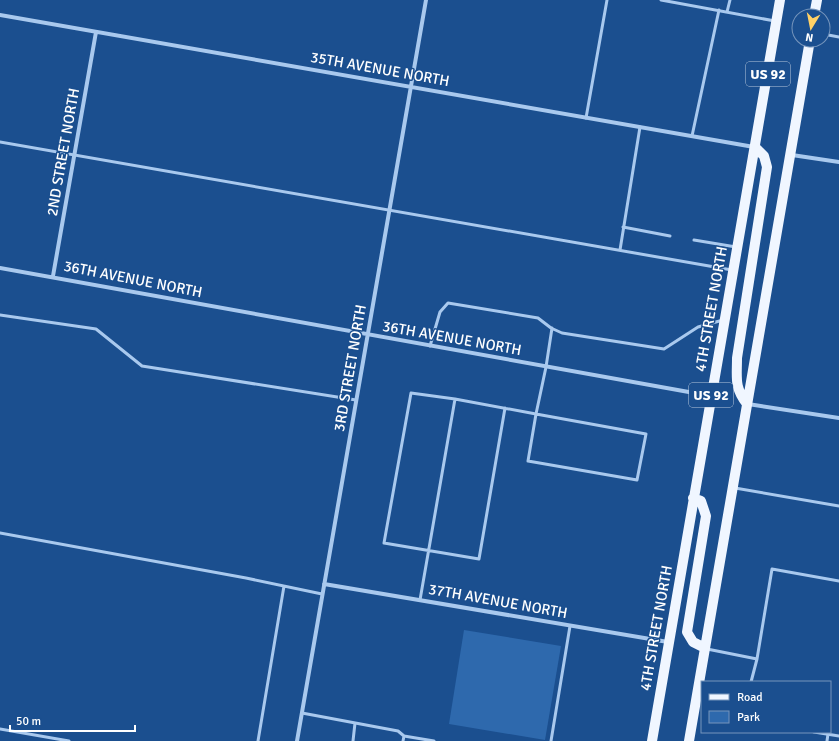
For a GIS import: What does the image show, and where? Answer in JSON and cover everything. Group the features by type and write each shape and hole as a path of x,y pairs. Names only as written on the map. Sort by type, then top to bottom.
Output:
{"main road":[{"name":"4TH STREET NORTH","path":"652,741 780,0"},
{"name":"US 92","path":"689,741 748,404 789,154 809,48"},
{"path":"748,404 740,394 736,384 737,358 767,167 764,156 755,148"},
{"path":"693,498 701,501 706,516 687,632 693,642 705,648"}],"street":[{"name":"3RD STREET NORTH","path":"297,741 426,0"},
{"name":"35TH AVENUE NORTH","path":"0,15 411,86 755,148"},
{"name":"2ND STREET NORTH","path":"53,276 96,32"},
{"path":"789,154 839,162"},
{"name":"36TH AVENUE NORTH","path":"0,268 53,276 368,335 711,396"},
{"path":"748,404 839,418"},
{"name":"37TH AVENUE NORTH","path":"324,584 668,642"}],"lane":[{"path":"586,118 607,0"},
{"path":"661,0 777,21"},
{"path":"727,12 730,0"},
{"path":"692,136 719,10"},
{"path":"620,250 640,127"},
{"path":"0,142 734,270"},
{"path":"623,227 670,236"},
{"path":"694,240 738,247"},
{"path":"430,346 440,312 448,303 538,318 562,333 664,349 672,346 698,327 724,320"},
{"path":"0,315 96,329 142,366 356,400"},
{"path":"505,408 479,559 428,549 384,543 412,393 455,399 505,408 536,414 646,434 637,480 528,461 536,414 546,367 552,328"},
{"path":"420,600 455,399"},
{"path":"733,488 839,506"},
{"path":"0,533 322,594"},
{"path":"751,681 757,659 772,569 839,580"},
{"path":"258,741 284,586"},
{"path":"551,741 570,626"},
{"path":"705,648 757,659"},
{"path":"302,713 398,731 404,736 434,741"},
{"path":"353,741 355,723"},
{"path":"0,729 69,741"},
{"path":"821,733 839,736"},
{"path":"827,741 828,734"},
{"path":"403,741 404,736"}],"green space":[{"path":"464,630 561,646 545,740 449,724"}]}
